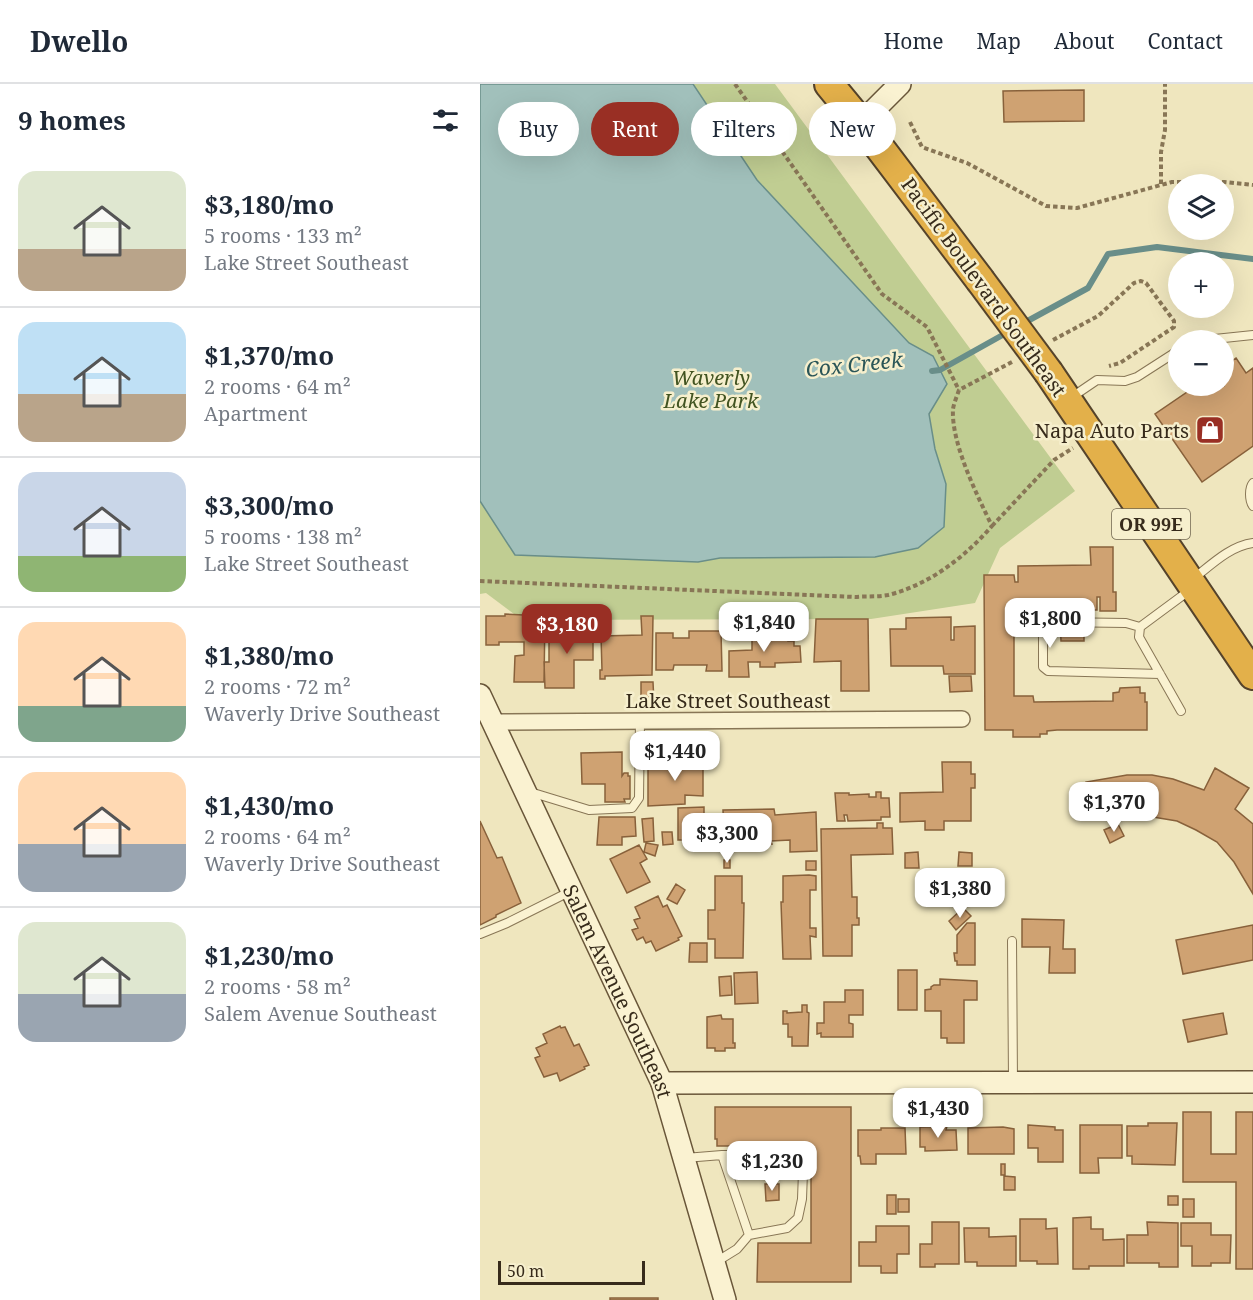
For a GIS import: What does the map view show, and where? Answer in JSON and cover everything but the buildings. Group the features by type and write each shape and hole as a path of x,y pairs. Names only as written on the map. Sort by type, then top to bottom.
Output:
{"highway":[{"name":"Pacific Boulevard Southeast","path":"829,84 844,102"},
{"name":"Pacific Boulevard Southeast","path":"886,156 1049,373 1253,675"}],"main road":[{"path":"882,102 900,84"},
{"name":"Salem Avenue Southeast","path":"480,695 662,1083 686,1158 725,1300"},
{"path":"662,1083 1253,1082"}],"street":[{"name":"Lake Street Southeast","path":"493,722 962,719"}],"lane":[{"path":"1234,337 1253,335"},
{"path":"1067,400 1097,380 1125,381 1137,377 1168,357"},
{"path":"1253,483 1250,501 1253,506"},
{"path":"1181,711 1139,637 1140,627 1227,553 1245,544 1253,543"},
{"path":"1140,627 1126,623 1054,622 1047,624 1043,628 1043,667 1048,671 1160,674"},
{"path":"526,790 589,810 632,808 639,798 640,721"},
{"path":"480,934 507,924 573,891"},
{"path":"1012,941 1013,1083"},
{"path":"722,1155 749,1235"},
{"path":"686,1158 722,1155 786,1155 796,1159 802,1173 802,1199 798,1218 787,1227 749,1235 737,1249 714,1263"}],"path":[{"path":"735,84 882,294 927,327 959,390"},
{"path":"1161,184 1161,152 1165,130 1165,84"},
{"path":"910,122 922,147 967,163 1046,206 1077,208 1172,182 1224,182 1253,185"},
{"path":"1048,343 1098,316 1134,283 1141,281 1146,283 1174,321 1174,327 1120,363 1101,367 1097,380"},
{"path":"992,526 979,499 956,436 953,407 959,390 1018,359"},
{"path":"480,581 855,597 887,595 926,581 972,548 1054,460 1092,437"}],"green space":[{"name":"Waverly Lake Park","path":"480,84 775,84 788,102 691,102 691,156 797,156 797,114 809,130 809,156 828,156 1075,491 1000,548 975,603 871,619 522,620 486,593 480,594"}],"water":[{"name":"Waverly Lake Park","path":"480,84 693,84 705,102 691,102 691,156 741,156 757,180 909,343 933,356 947,384 929,414 935,449 946,484 944,527 918,548 875,557 720,558 698,562 515,555 480,501"}],"waterway":[{"name":"Cox Creek","path":"1022,324 1088,288 1108,254 1157,247 1253,259"},
{"name":"Cox Creek","path":"932,371 940,370 1008,332"}],"place":[{"name":"Napa Auto Parts","path":"1210,430"}]}
